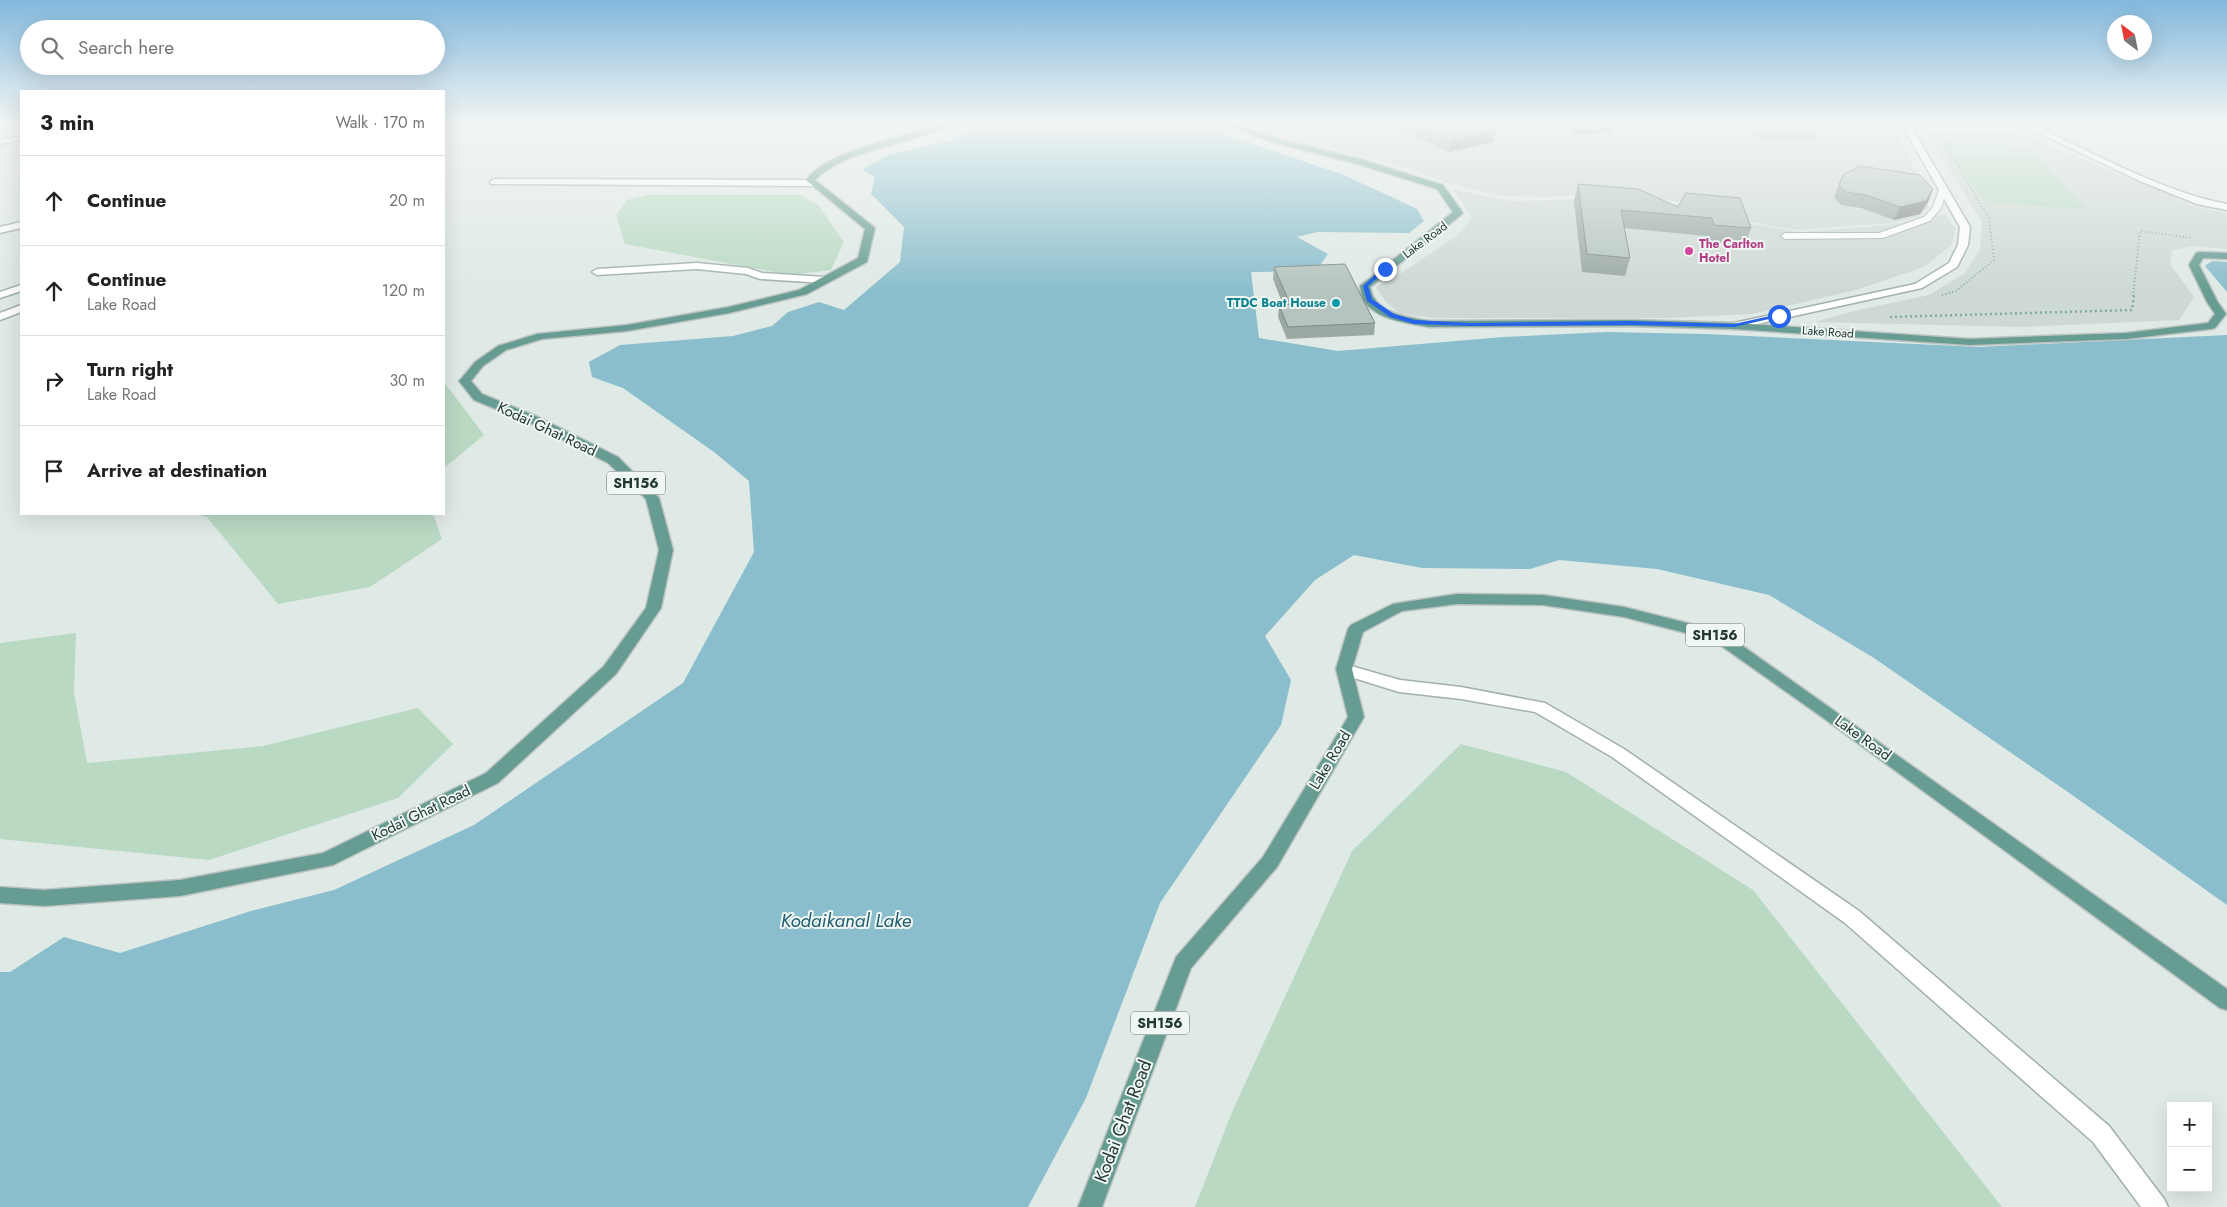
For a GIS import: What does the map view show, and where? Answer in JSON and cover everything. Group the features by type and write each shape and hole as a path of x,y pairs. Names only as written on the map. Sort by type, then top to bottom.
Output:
{"main road":[{"path":"811,179 813,183"},
{"name":"Lake Road","path":"1416,179 1440,187 1458,213 1434,235 1385,269 1365,286 1369,300 1392,315 1414,322 1429,324 1631,323 1734,326 1970,342 2126,336 2211,326 2221,314 2212,302 2194,264 2200,255 2227,256"},
{"name":"Kodai Ghat Road","path":"0,895 44,898 180,888 326,860 492,778 610,670 653,608 666,550 652,498 613,460 534,420 478,397 465,381 480,364 502,348 541,336 627,328 729,310 803,292 863,260 870,228 813,183"},
{"name":"Lake Road","path":"1270,862 1356,717 1344,669 1356,629 1398,606 1457,599 1543,600 1624,612 1718,636 1828,713 2227,1001"},
{"name":"Kodai Ghat Road","path":"1090,1207 1183,963 1270,862"}],"street":[{"path":"1734,326 1918,286 1953,265 1963,245 1965,227 1937,179"},
{"path":"2146,179 2192,199 2227,207"},
{"path":"494,182 813,183"},
{"path":"0,230 20,225"},
{"path":"597,272 696,266 742,270 760,276 825,280"},
{"path":"0,295 20,288"},
{"path":"0,317 20,308"},
{"path":"1344,669 1399,686 1461,693 1539,707 1618,753 1852,917 2101,1134 2156,1207"}],"lane":[{"path":"1785,236 1880,236 1927,219 1937,208 1943,189"}],"path":[{"path":"1938,296 1956,291 1994,260 1989,218 1966,179"},
{"path":"1885,317 2132,310 2140,231 2198,239"}],"shaded area":[{"path":"1436,179 1920,179 1929,198 1927,210 1918,217 1892,223 1798,230 1731,219 1697,203 1591,194 1548,197 1500,196"},
{"path":"1955,179 2133,179 2169,194 2192,206 2227,213 2227,249 2194,246 2172,250 2170,264 2194,297 2179,320 2020,327 1815,322 1854,311 1929,295 1965,273 1980,249 1982,222"},
{"name":"The Carlton Hotel","path":"1453,189 1511,201 1592,199 1702,206 1728,220 1800,232 1888,225 1945,214 1955,229 1952,245 1924,267 1856,290 1752,314 1668,318 1432,318 1399,313 1386,302 1376,287 1397,276 1458,235 1472,218"}],"green space":[{"path":"1967,179 2058,179 2086,210 1984,201"},
{"path":"647,195 801,195 819,206 844,242 831,270 790,275 625,244 616,215 627,200"},
{"path":"445,383 484,435 445,467"},
{"path":"200,515 433,515 442,539 370,587 278,604 207,517"},
{"path":"76,633 74,692 87,763 263,746 418,708 453,744 398,798 209,860 0,839 0,643"},
{"path":"1461,744 1566,772 1753,890 2002,1207 1195,1207 1232,1112 1352,851"}],"water":[{"name":"Kodaikanal Lake","path":"874,179 1353,179 1417,209 1424,221 1409,233 1317,232 1297,237 1328,254 1316,271 1251,272 1259,338 1338,351 1503,337 1607,332 1705,334 1979,347 2227,335 2227,905 1874,658 1769,595 1657,569 1559,560 1530,569 1422,568 1354,555 1315,580 1265,636 1291,680 1281,725 1160,903 1086,1098 1028,1207 0,1207 0,972 10,972 64,937 120,953 251,911 334,890 474,825 683,683 754,552 749,481 714,452 623,388 592,377 589,362 620,345 733,336 772,326 788,312 819,302 844,310 900,262 904,227 871,194"},
{"path":"2212,261 2227,262 2227,292 2205,266"}],"building":[{"path":"1841,179 1924,179 1933,189 1926,201 1900,207 1866,195 1846,192 1839,185"},
{"path":"1578,184 1638,189 1678,207 1686,193 1740,198 1751,228 1714,225 1712,218 1621,210 1630,258 1587,254"},
{"path":"1345,264 1375,323 1288,327 1279,305 1290,304 1274,267"}],"place":[{"name":"The Carlton Hotel","path":"1689,251"},
{"name":"TTDC Boat House","path":"1336,303"}],"route":[{"path":"1385,269 1365,286 1369,300 1383,310 1402,319 1429,324 1631,323 1734,326 1779,316"}]}
